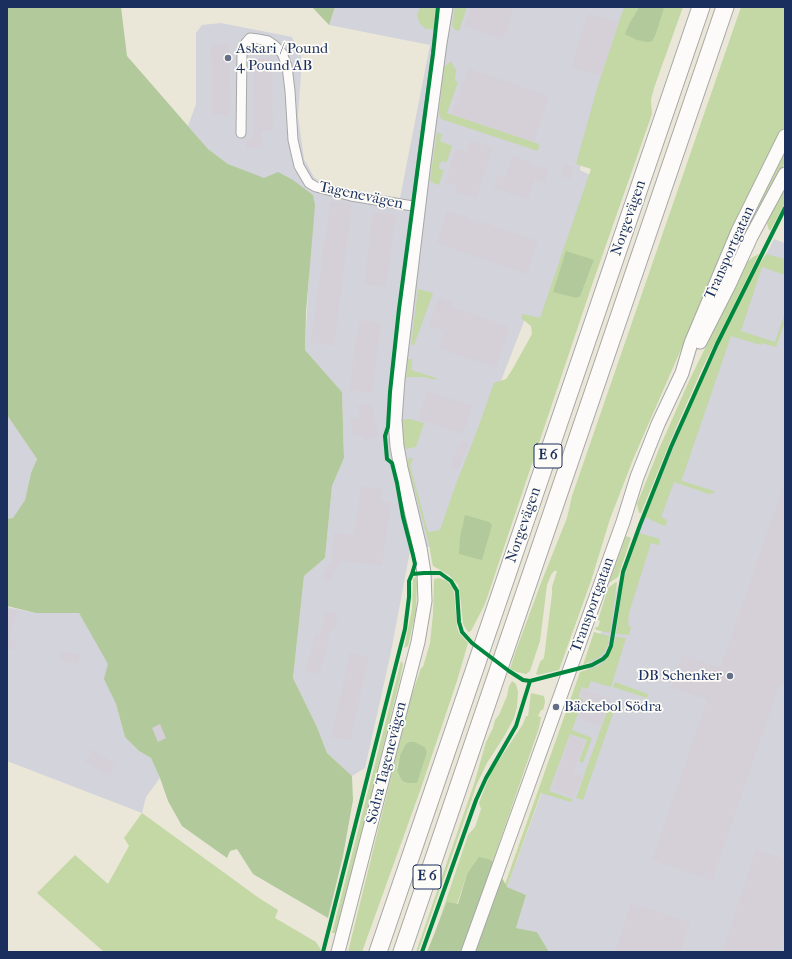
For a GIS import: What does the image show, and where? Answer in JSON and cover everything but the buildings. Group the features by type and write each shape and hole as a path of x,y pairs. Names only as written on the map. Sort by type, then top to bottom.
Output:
{"highway":[{"name":"Norgevägen","path":"378,952 701,7"},
{"name":"Norgevägen","path":"402,952 725,7"}],"street":[{"name":"Tagenevägen","path":"424,573 418,534 398,455 395,420 398,379 419,208 446,7"},
{"name":"Tagenevägen","path":"241,133 242,53 245,44 250,38 268,41 282,53 287,66 293,140 299,166 309,183 316,187 351,196 419,208"},
{"name":"Transportgatan","path":"682,373 691,343 738,231 785,136"},
{"name":"Transportgatan","path":"468,952 623,522 637,477 658,424 682,373 699,345 729,285 751,237 785,174"},
{"name":"Södra Tagenevägen","path":"338,952 418,642 425,601 424,573"}],"shaded area":[{"path":"335,7 629,7 584,142 580,170 594,177 540,324 525,319 437,545 410,551 390,657 365,768 352,776 327,753 317,727 293,678 304,576 325,558 332,486 344,458 342,392 305,350 313,195 306,191 264,179 228,164 208,149 188,126 196,104 196,33 202,25 221,23 292,37 301,54 298,116 304,159 314,177 322,184 400,198 430,45 329,25"},
{"path":"774,239 785,243 785,952 549,952 537,932 516,928 526,895 507,887 675,431"},
{"path":"7,415 37,459 31,473 25,500 13,519 7,519"},
{"path":"7,607 36,613 79,613 109,664 105,679 116,704 125,737 139,751 151,758 160,778 146,797 142,813 7,761"}],"green space":[{"path":"7,7 121,7 127,56 208,149 228,164 264,178 278,172 293,180 313,195 315,205 306,312 305,350 342,392 344,458 332,486 325,558 304,576 293,678 317,727 327,753 352,776 353,800 343,856 328,918 253,874 237,849 230,851 227,858 182,826 168,801 151,758 139,751 125,737 116,704 104,679 108,664 79,613 36,613 7,606 7,519 13,518 25,500 31,473 37,459 7,415"},
{"path":"312,7 335,7 329,25"},
{"path":"420,7 435,7 434,29 426,29 420,24 417,16"},
{"path":"455,7 467,7 459,31 454,29 452,25"},
{"path":"624,7 639,7 630,22 664,9 662,7 683,7 654,88 651,100 652,114 593,282 485,604 471,631 468,632 463,624 458,585 449,575 433,566 429,544 407,461 409,458 413,458 410,465 428,532 440,530 494,383 506,379 532,334 531,326 521,318 523,314 540,318 591,169 576,164 598,85","holes":["594,260 580,297 576,298 566,295"]},
{"path":"639,7 664,8 652,41 648,42 637,40 625,34"},
{"path":"741,7 785,7 785,126 720,255 693,322 634,457 610,519 591,581 559,670 538,675 536,674 540,662 544,658 552,587 557,571 554,571 547,585 540,641 530,671 526,674 517,672 510,669 515,653 567,518 572,496"},
{"path":"452,62 456,69 455,81 458,82 447,113 539,144 538,151 441,119 439,113 444,67"},
{"path":"437,132 442,134 440,141 452,146 447,162 443,161 439,166 440,169 444,170 439,185 431,182 430,179"},
{"path":"785,149 785,162 752,228 751,219"},
{"path":"785,187 785,203 770,231 767,222"},
{"path":"566,251 594,260 580,297 576,298 553,292"},
{"path":"759,254 702,369 641,513 639,513 637,504 689,381 747,262"},
{"path":"766,254 785,259 785,275 762,267 741,331 775,342 785,312 785,321 776,347 762,343 761,345 731,336 682,479 682,481 714,491 714,493 709,494 674,482 661,517 667,520 666,525 664,526 645,517 692,403 726,330"},
{"path":"418,289 433,293 414,345 411,345"},
{"path":"408,359 412,359 411,370 436,378 436,380 424,377 406,377"},
{"path":"410,419 424,423 416,447 406,449 404,446 401,420"},
{"path":"465,515 489,522 492,525 482,560 459,554 460,537"},
{"path":"639,533 660,539 659,545 651,543 629,613 628,625 631,627 629,635 616,634 624,577"},
{"path":"626,536 631,538 618,577 609,583"},
{"path":"416,576 416,612 408,646 404,648 412,609 413,579"},
{"path":"439,578 447,581 452,587 454,592 457,627 459,633 468,643 457,681 421,788 362,952 348,952 410,700 421,668 423,667 430,643 434,579","holes":["415,742 425,747 427,752 415,783 407,783 402,781 397,771 397,767 400,755 405,745"]},
{"path":"616,582 610,633 596,630 595,627 598,627 600,621 598,620 608,588"},
{"path":"594,632 609,636 608,645 604,653 598,658 583,665"},
{"path":"616,637 626,638 611,687 591,681 588,689 582,687 578,697 583,699 572,730 592,738 583,763 579,761 587,740 570,734 549,791 572,799 571,802 541,793 507,887 481,952 580,672 598,666 606,660 613,648"},
{"path":"401,661 403,664 400,679 346,895 336,933 332,933"},
{"path":"512,681 516,684 518,692 517,707 514,718 487,763 477,784 418,952 416,952 474,784 486,742 495,720 499,715"},
{"path":"615,682 648,694 647,698 613,687"},
{"path":"531,693 544,696 545,702 543,710 541,710 538,716 541,717 539,728 493,861 491,859 467,874 457,904 436,930 468,835 475,827 481,809 479,803 485,787 492,771 523,724 526,716 528,716"},
{"path":"609,706 615,708 583,800 576,798"},
{"path":"409,742 415,742 425,747 427,752 417,783 407,783 402,781 397,771 400,755 405,745"},
{"path":"142,813 259,898 278,910 275,918 316,942 321,950 320,952 104,952 37,893 75,855 108,884 129,846 124,838"},
{"path":"479,857 492,860 507,887 526,895 516,928 537,932 549,952 427,952 447,902 458,904 467,874"}],"cycle path":[{"path":"412,574 415,564 403,517 392,463 387,459 385,436 388,427 390,392 399,309 438,7"},
{"path":"323,952 405,629 409,597 409,581 412,574 440,573 451,581 457,591 459,622 462,632 472,643 523,680 530,681 592,665 603,659 607,655 611,646 623,572 671,447 717,344 785,208"},
{"path":"422,952 476,800 486,778 516,726 530,681"}],"place":[{"name":"Askari / Pound 4 Pound AB","path":"228,58"},
{"name":"DB Schenker","path":"730,676"},
{"name":"Bäckebol Södra","path":"556,707"}]}
